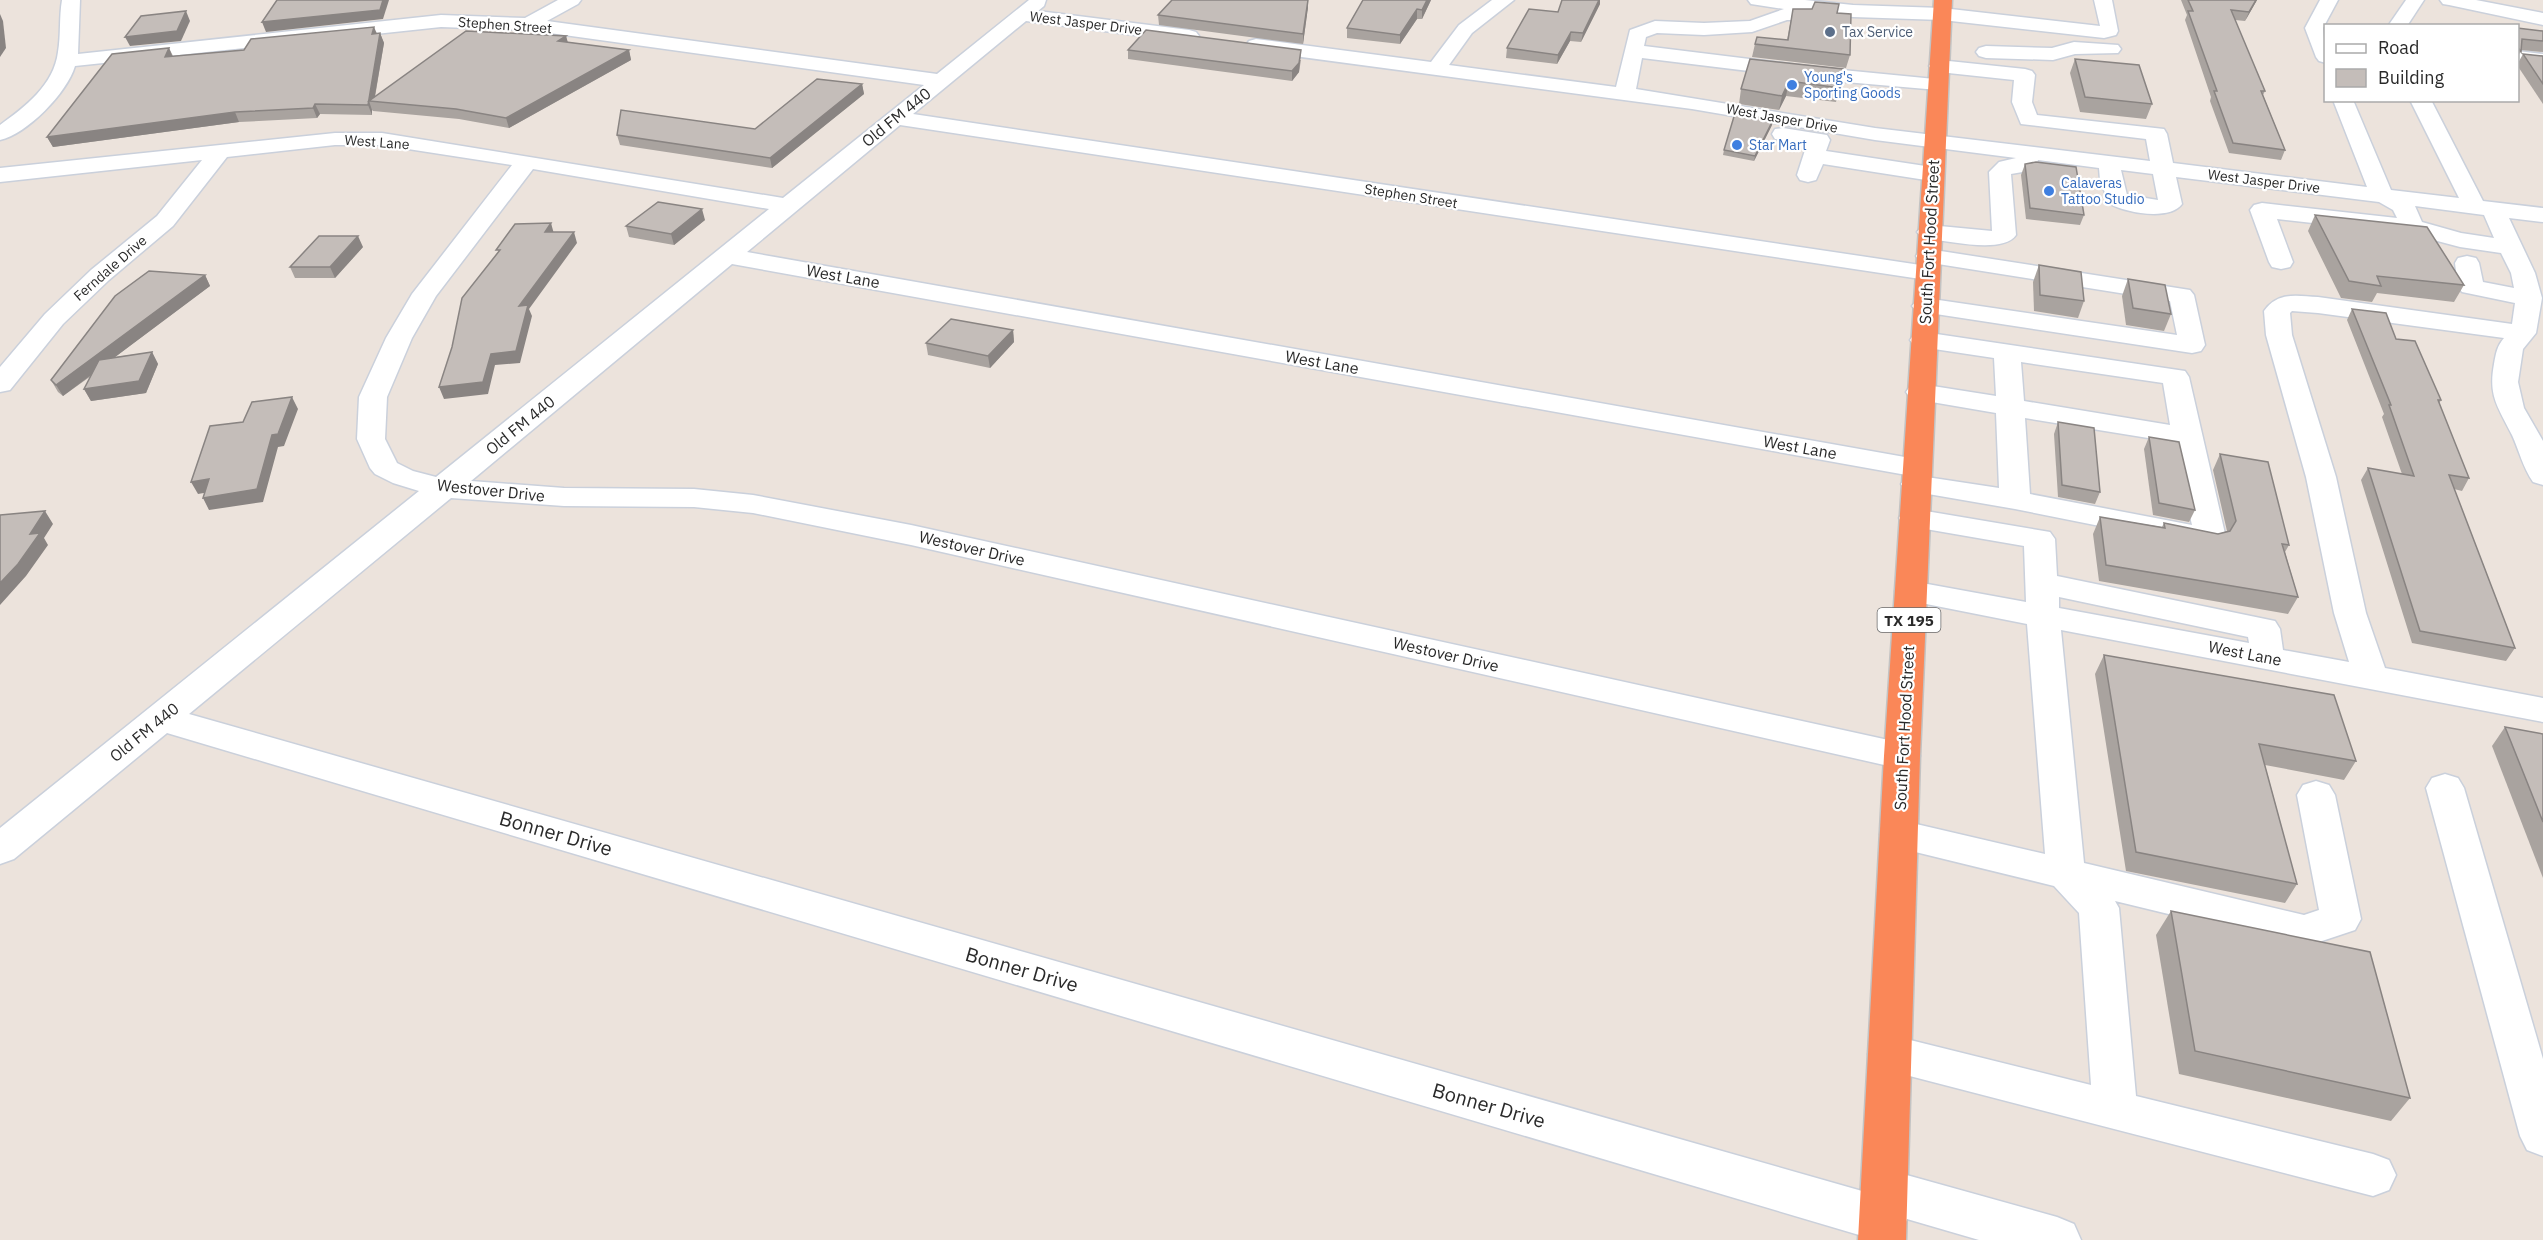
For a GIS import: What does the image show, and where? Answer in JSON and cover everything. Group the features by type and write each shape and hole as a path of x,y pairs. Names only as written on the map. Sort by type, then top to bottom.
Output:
{"highway":[{"name":"South Fort Hood Street","path":"1884,1217 1902,756 1940,41"}],"street":[{"path":"0,134 40,103 58,80 67,61 68,14 71,0"},
{"path":"528,24 572,0"},
{"path":"1436,69 1461,32 1478,16 1505,0"},
{"path":"1757,0 1870,6 1940,41 2025,75 2022,102 2028,120 2156,134 2165,169 2170,204 2158,208 2123,202 2117,198 2111,180 2109,162"},
{"path":"1634,51 1822,74 1940,41 2109,31 2103,0"},
{"path":"2324,51 2320,29 2329,0"},
{"path":"2398,24 2415,0"},
{"path":"2449,0 2543,19"},
{"name":"West Jasper Drive","path":"1031,8 1204,38"},
{"name":"Old FM 440","path":"0,849 728,256 786,205 1031,8"},
{"path":"1625,94 1637,34 1654,27 1704,29 1752,26 1785,14 1940,41 2053,54 2074,48 2119,50"},
{"name":"Stephen Street","path":"67,61 441,21 528,24 941,81"},
{"name":"West Jasper Drive","path":"1239,43 1742,111 1732,125 1934,141 2543,215"},
{"path":"2519,57 2543,60"},
{"path":"1490,97 1502,78"},
{"path":"2344,102 2381,194 2403,206 2412,227 2468,272 2526,286"},
{"path":"2421,102 2484,208 2511,247 2526,286 2523,333 2510,348 2504,382 2510,408 2535,437 2543,476"},
{"path":"1668,120 1680,121 1692,103"},
{"name":"Stephen Street","path":"895,118 1928,254"},
{"path":"1800,129 1819,140 1811,166 1932,174"},
{"name":"West Lane","path":"0,175 335,139 382,139 786,205"},
{"name":"Ferndale Drive","path":"0,384 54,319 100,275 165,221 220,152"},
{"path":"1928,254 2004,235 2001,172 2007,167 2026,165 2028,153"},
{"name":"Westover Drive","path":"527,161 424,294 399,338 373,397 370,439 385,468 403,477 443,488 564,497 694,498 753,504 923,537 1902,756"},
{"path":"2305,186 2317,217"},
{"path":"2280,262 2262,210 2412,227"},
{"path":"2468,272 2511,247"},
{"path":"1925,306 2192,345 2181,295 1928,254"},
{"name":"West Lane","path":"728,256 1916,476 2015,500 2210,538 2186,436"},
{"path":"2371,677 2350,613 2321,477 2279,335 2277,311 2286,303 2318,305 2523,333"},
{"path":"1920,392 2186,436 2175,377 1923,340"},
{"path":"2007,352 2015,500"},
{"path":"1914,519 2039,539 2042,599 2066,874 2099,908 2115,1110"},
{"name":"West Lane","path":"1911,591 2042,599 2268,658 2543,710"},
{"name":"Bonner Drive","path":"160,718 1884,1217 2057,1240"},
{"path":"2445,788 2542,1126"},
{"path":"1899,834 2304,931 2341,919 2316,795"},
{"path":"1890,1054 2373,1175"}],"building":[{"path":"277,0 383,0 380,10 262,22"},
{"path":"1172,0 1308,0 1303,34 1158,15"},
{"path":"1363,0 1427,0 1422,10 1417,9 1400,35 1347,28"},
{"path":"1562,0 1599,0 1583,33 1571,32 1558,55 1507,48 1529,9 1558,12"},
{"path":"2188,0 2256,0 2249,12 2231,10 2265,91 2261,91 2285,150 2233,143 2188,11 2193,11"},
{"path":"1815,2 1839,4 1837,13 1851,14 1850,55 1755,44 1757,37 1788,40 1793,9 1812,9"},
{"path":"186,11 177,31 125,37 141,16"},
{"path":"374,27 372,34 380,33 368,105 315,104 313,108 235,112 47,137 112,54 169,48 165,57 244,50 251,39"},
{"path":"2519,28 2543,31 2543,41 2522,39 2521,52"},
{"path":"1146,30 1301,50 1299,63 1292,71 1128,50"},
{"path":"466,31 566,36 558,41 629,50 506,118 456,109 369,101"},
{"path":"2523,54 2543,56 2543,84"},
{"path":"1750,59 1843,69 1840,88 1789,81 1782,96 1741,89"},
{"path":"2075,59 2139,65 2152,104 2085,97"},
{"path":"817,79 862,84 770,158 617,135 621,110 755,129"},
{"path":"1735,113 1773,120 1755,156 1724,150"},
{"name":"Calaveras Tattoo Studio","path":"2036,162 2076,167 2084,215 2030,208 2025,164"},
{"path":"658,202 702,209 671,234 626,226"},
{"path":"2315,215 2427,227 2464,285 2377,276 2381,286 2349,281"},
{"path":"551,223 545,232 574,232 519,306 528,305 516,351 491,354 483,382 439,387 452,347 462,298 500,250 496,250 515,224"},
{"path":"319,236 358,236 330,267 290,267"},
{"path":"2039,265 2081,272 2084,301 2040,295"},
{"path":"149,271 205,275 56,385 51,380 115,296"},
{"path":"2128,279 2165,285 2171,314 2133,308"},
{"path":"2352,309 2386,313 2396,339 2415,341 2441,400 2438,400 2469,478 2449,475 2515,648 2420,631 2368,468 2414,476 2389,405 2391,405"},
{"path":"951,319 1013,330 988,356 926,343"},
{"path":"152,352 139,381 84,389 99,360"},
{"path":"292,397 278,434 272,435 257,489 203,498 209,479 191,482 210,426 243,422 252,402"},
{"path":"2058,422 2094,428 2100,492 2062,485"},
{"path":"2149,437 2179,442 2195,510 2159,503"},
{"path":"2220,454 2268,462 2289,545 2282,544 2298,597 2106,565 2100,517 2165,528 2164,523 2218,534 2230,531 2236,521"},
{"path":"45,511 30,534 40,533 18,564 0,583 0,515"},
{"path":"2104,655 2334,695 2356,761 2259,744 2297,884 2136,852"},
{"path":"2505,727 2543,734 2543,822"},
{"path":"2171,911 2370,952 2410,1098 2195,1051"}],"place":[{"name":"Tax Service","path":"1830,32"},
{"name":"Young's Sporting Goods","path":"1792,85"},
{"name":"Star Mart","path":"1737,145"},
{"name":"Calaveras Tattoo Studio","path":"2049,191"}]}
